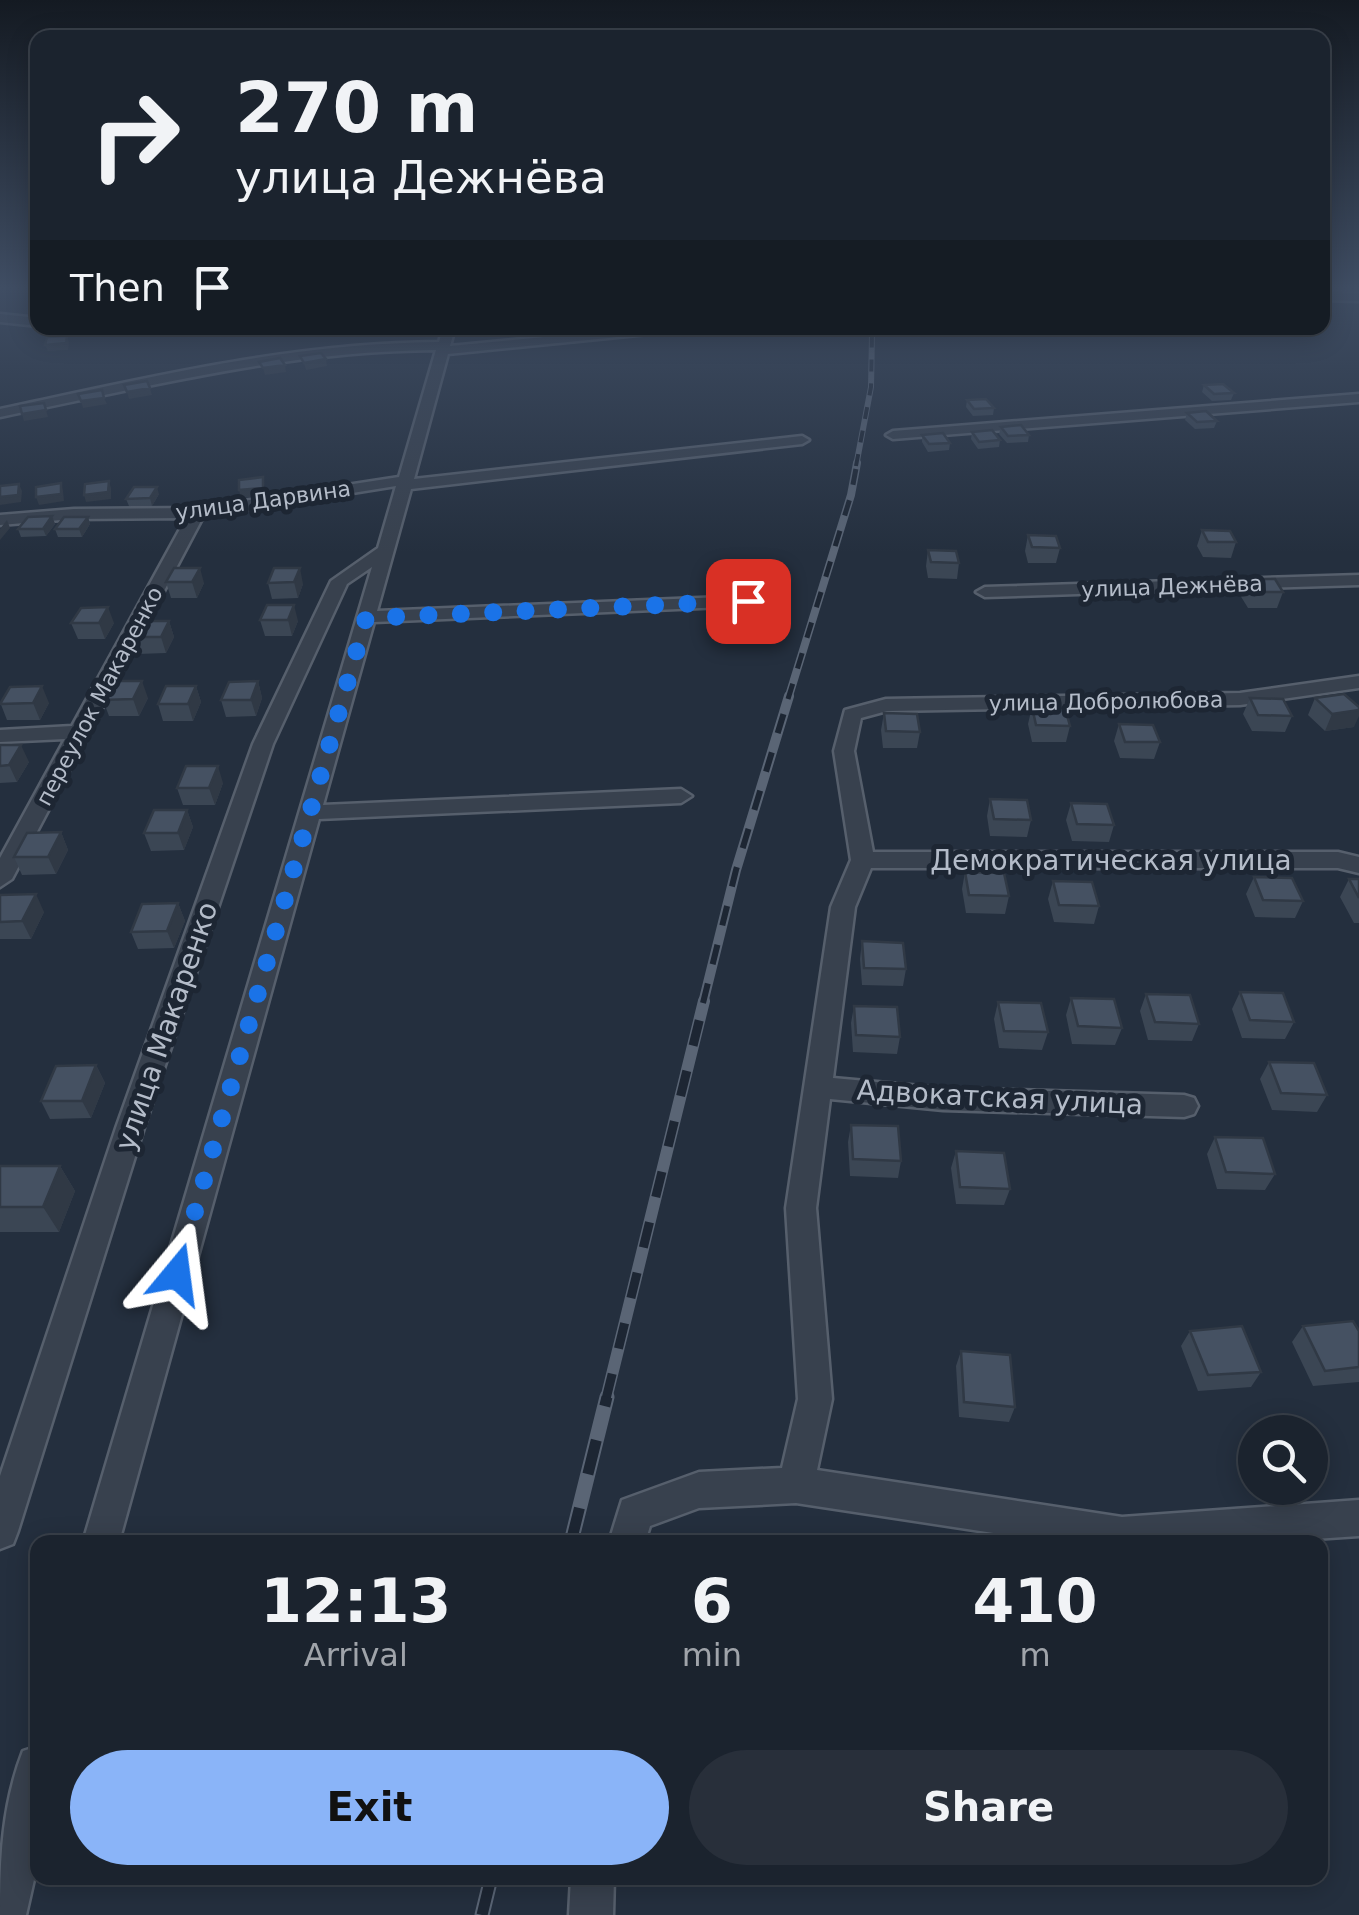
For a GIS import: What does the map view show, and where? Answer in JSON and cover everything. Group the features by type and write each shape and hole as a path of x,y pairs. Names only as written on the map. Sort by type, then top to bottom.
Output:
{"street":[{"path":"0,413 200,374"},
{"path":"103,1535 436,374"},
{"path":"894,435 1359,398"},
{"name":"улица Дарвина","path":"0,520 197,512 406,483 802,440"},
{"name":"переулок Макаренко","path":"0,879 197,512"},
{"name":"улица Макаренко","path":"0,1532 130,1128 264,744 340,580 384,551"},
{"name":"улица Дежнёва","path":"986,592 1359,580"},
{"path":"366,618 748,601"},
{"name":"улица Добролюбова","path":"863,860 844,750 852,714 886,705 1240,699 1359,682"},
{"path":"0,736 79,732"},
{"path":"308,813 681,796"},
{"path":"796,1485 815,1399 802,1208 843,907 863,860"},
{"name":"Демократическая улица","path":"863,860 1338,860 1359,865"},
{"name":"Адвокатская улица","path":"816,1087 943,1099 1184,1106"},
{"path":"629,1535 635,1514 700,1490 796,1485 1122,1535 1359,1518"},
{"path":"4,1915 30,1801"},
{"path":"591,1915 593,1885"}],"building":[{"path":"147,381 150,388 127,392 124,385"},
{"path":"1223,384 1234,393 1214,394 1204,385"},
{"path":"102,390 104,398 81,401 78,394"},
{"path":"986,399 994,408 974,409 967,400"},
{"path":"44,403 46,410 22,414 20,406"},
{"path":"1206,411 1217,421 1197,422 1187,413"},
{"path":"1021,425 1029,435 1008,436 1001,427"},
{"path":"992,430 1000,440 979,442 972,432"},
{"path":"943,433 950,443 929,444 922,435"},
{"path":"263,477 263,488 239,490 239,480"},
{"path":"109,481 108,492 84,495 85,484"},
{"path":"61,483 61,494 36,497 36,487"},
{"path":"19,484 18,495 0,497 0,486"},
{"path":"134,487 157,487 150,498 126,499"},
{"path":"52,516 43,529 18,529 28,517"},
{"path":"64,517 88,517 79,529 55,529"},
{"path":"1202,530 1230,531 1236,542 1208,542"},
{"path":"1028,535 1056,536 1060,548 1032,547"},
{"path":"928,550 956,551 959,563 931,562"},
{"path":"174,568 200,568 192,582 166,582"},
{"path":"274,568 300,568 294,582 268,583"},
{"path":"1246,579 1275,579 1283,592 1253,592"},
{"path":"267,605 294,605 288,620 260,620"},
{"path":"108,607 99,623 71,623 81,608"},
{"path":"142,621 169,621 161,637 133,637"},
{"path":"113,681 142,681 133,699 103,700"},
{"path":"258,681 251,700 221,700 229,682"},
{"path":"42,686 33,703 0,704 10,687"},
{"path":"166,686 196,686 188,704 158,704"},
{"path":"1344,694 1359,710 1332,714 1315,698"},
{"path":"1250,698 1283,699 1292,716 1258,715"},
{"path":"1032,707 1065,708 1070,726 1036,725"},
{"path":"884,713 917,714 920,732 886,731"},
{"path":"1119,724 1153,725 1160,742 1125,742"},
{"path":"0,745 21,745 9,765 0,766"},
{"path":"186,766 218,766 209,788 177,788"},
{"path":"990,799 1027,800 1031,820 994,819"},
{"path":"1071,803 1107,804 1114,825 1077,824"},
{"path":"154,810 187,810 178,833 144,833"},
{"path":"61,832 48,857 14,857 27,833"},
{"path":"965,872 1004,873 1009,896 969,895"},
{"path":"1254,877 1292,878 1303,901 1263,900"},
{"path":"1349,879 1359,879 1359,898"},
{"path":"1053,881 1092,882 1099,906 1059,905"},
{"path":"36,894 22,921 0,922 0,895"},
{"path":"178,903 167,931 131,932 142,904"},
{"path":"862,941 903,943 906,969 864,968"},
{"path":"1240,992 1283,993 1294,1022 1250,1020"},
{"path":"1146,994 1190,995 1199,1024 1155,1022"},
{"path":"1071,998 1114,999 1122,1028 1078,1026"},
{"path":"998,1002 1041,1003 1048,1032 1004,1031"},
{"path":"854,1006 897,1007 900,1037 856,1035"},
{"path":"1269,1062 1314,1063 1327,1095 1281,1093"},
{"path":"96,1065 82,1101 41,1101 56,1066"},
{"path":"851,1125 898,1126 901,1161 853,1159"},
{"path":"1215,1137 1263,1138 1275,1174 1226,1172"},
{"path":"956,1151 1004,1153 1010,1189 960,1187"},
{"path":"0,1166 60,1166 43,1207 0,1207"},
{"path":"1353,1321 1359,1331 1359,1367 1325,1371 1303,1326"},
{"path":"1242,1326 1261,1372 1208,1375 1190,1331"},
{"path":"961,1351 1010,1355 1015,1407 964,1402"}],"railway":[{"path":"856,466 871,374"},
{"path":"788,699 851,495 857,463"},
{"path":"703,1003 736,870 789,696"},
{"path":"606,1399 704,1001"},
{"path":"573,1535 607,1397"},
{"path":"482,1915 489,1885"}],"route":[{"path":"177,1274 366,618 748,601"}]}
